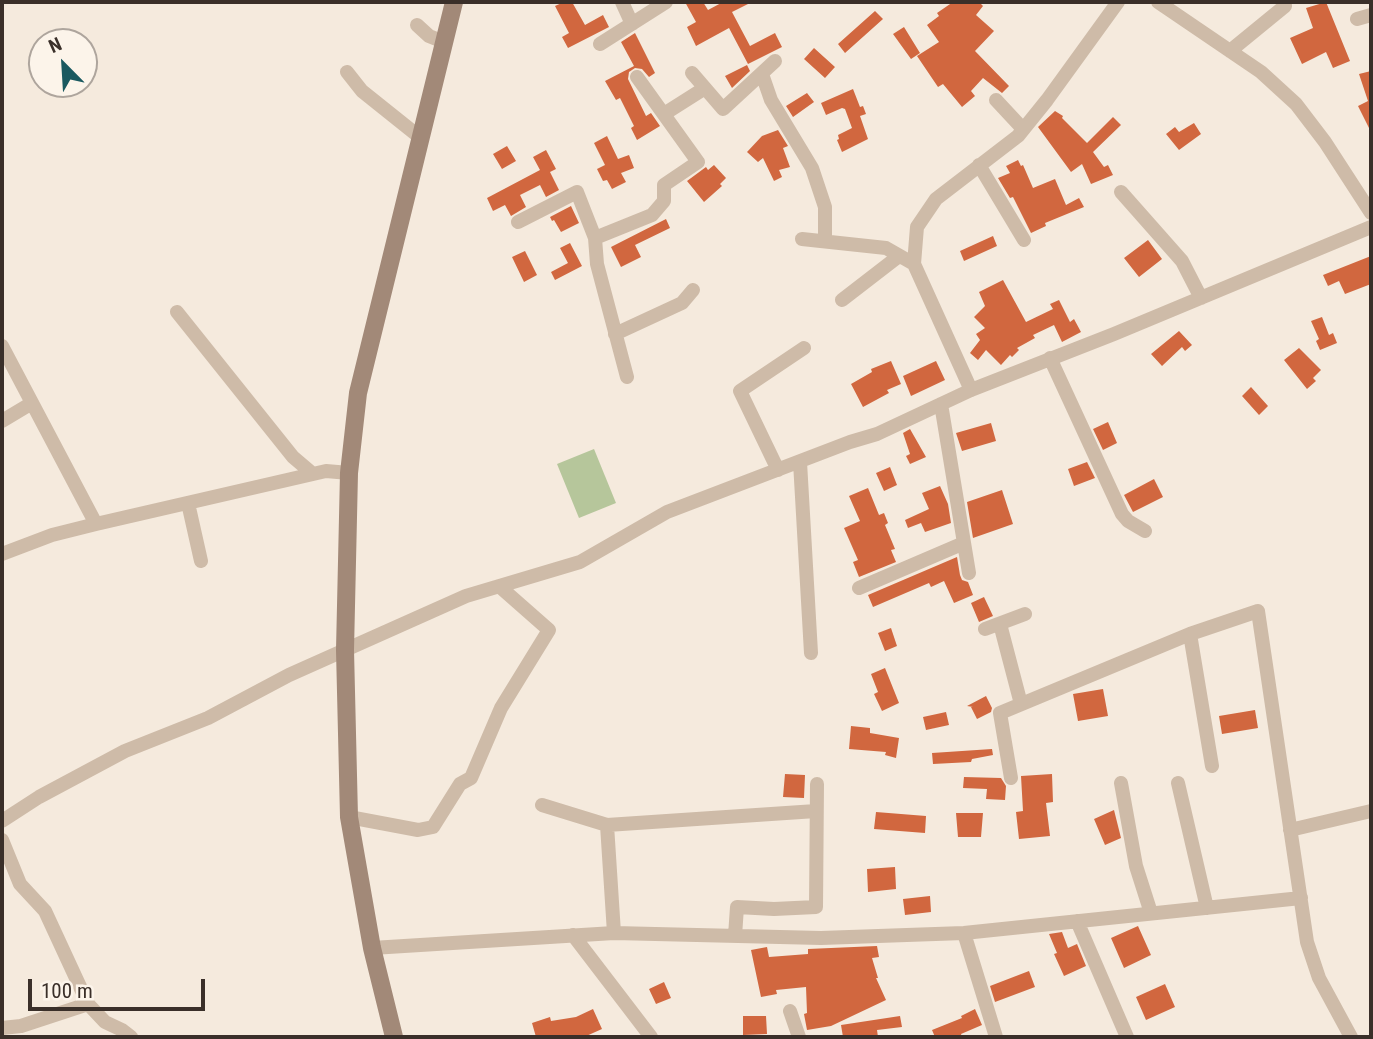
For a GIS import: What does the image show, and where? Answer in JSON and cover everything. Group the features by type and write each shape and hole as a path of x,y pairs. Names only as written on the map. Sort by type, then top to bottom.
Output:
{"street":[{"path":"394,1037 372,948 349,817 345,650 349,473 358,393 454,2"},
{"path":"622,2 632,24"},
{"path":"600,44 666,2"},
{"path":"971,390 914,264 917,227 936,200 1017,136 1118,2"},
{"path":"1157,2 1261,72 1296,104 1325,142 1371,213"},
{"path":"1230,51 1286,6"},
{"path":"1357,19 1371,15"},
{"path":"417,25 429,36 444,41"},
{"path":"692,72 723,109 775,61"},
{"path":"347,72 362,91 422,139"},
{"path":"762,74 771,100 812,167 825,207 825,240"},
{"path":"595,238 652,215 664,201 664,185 698,162 637,77"},
{"path":"663,114 705,88"},
{"path":"996,100 1023,129"},
{"path":"979,165 1024,240"},
{"path":"518,222 577,192 595,238 597,264 627,377"},
{"path":"1121,192 1182,261 1201,298"},
{"path":"2,821 39,797 125,751 208,719 289,675 466,596 580,562 667,512 877,434 971,390 1371,227"},
{"path":"802,239 886,248 914,264"},
{"path":"842,300 899,256"},
{"path":"615,334 682,303 693,290"},
{"path":"177,312 293,457 313,474"},
{"path":"2,346 96,524"},
{"path":"778,470 740,391 804,348"},
{"path":"1050,358 1122,514 1145,531"},
{"path":"2,421 32,403"},
{"path":"941,404 969,573"},
{"path":"800,462 811,653"},
{"path":"2,554 52,535 96,524 326,471 349,473"},
{"path":"188,503 201,561"},
{"path":"859,588 964,543"},
{"path":"349,817 418,830 433,827 460,783 471,778 501,708 550,630 499,586"},
{"path":"1010,778 1000,713 1190,634 1258,611 1307,942 1319,978 1351,1037"},
{"path":"985,629 1025,614"},
{"path":"1000,624 1021,704"},
{"path":"1190,634 1212,766"},
{"path":"1121,783 1136,866 1151,914"},
{"path":"1178,783 1207,908"},
{"path":"735,936 737,906 774,909 816,907 817,784"},
{"path":"542,805 607,825 816,811"},
{"path":"1290,830 1371,811"},
{"path":"607,825 614,933"},
{"path":"2,840 20,884 45,911 88,1004 105,1022 131,1037"},
{"path":"372,948 573,934 821,938 964,933 1301,898"},
{"path":"1077,921 1127,1037"},
{"path":"964,933 996,1037"},
{"path":"573,934 651,1037"},
{"path":"2,1028 21,1026 88,1004"},
{"path":"790,1011 800,1037"}],"green space":[{"path":"594,449 616,503 579,518 557,464"}],"building":[{"path":"572,2 585,25 603,15 609,27 568,48 562,37 569,33 555,6"},
{"path":"685,2 703,2 708,10 723,2 752,2 732,12 750,46 775,33 782,47 748,64 729,28 696,46 687,27 696,22"},
{"path":"953,2 979,2 983,6 976,15 994,31 975,51 1009,86 1002,93 983,78 971,91 975,96 962,107 943,84 938,87 917,56 939,42 927,25 939,16 937,13"},
{"path":"1326,2 1350,61 1333,68 1326,52 1302,64 1290,38 1313,28 1306,8"},
{"path":"875,11 883,19 845,53 838,44"},
{"path":"904,27 920,53 911,59 893,34"},
{"path":"635,33 655,73 649,77 642,69 635,68 629,72 628,79 646,116 651,113 660,126 637,140 631,128 634,126 620,98 616,100 605,81 634,66 621,42"},
{"path":"814,48 835,67 825,78 804,59"},
{"path":"747,65 750,71 732,88 725,76"},
{"path":"1371,71 1371,132 1358,106 1368,101 1359,74"},
{"path":"853,89 866,114 860,116 868,139 842,152 837,140 838,135 852,128 845,109 826,115 821,103"},
{"path":"807,93 814,102 793,117 786,106"},
{"path":"1055,111 1063,116 1087,143 1113,117 1121,125 1093,152 1104,167 1108,165 1113,175 1091,184 1082,164 1071,172 1038,127"},
{"path":"1194,123 1201,134 1179,150 1166,134 1175,127 1179,132"},
{"path":"778,130 788,146 783,148 790,167 779,170 782,177 774,181 763,158 758,162 747,152 762,136"},
{"path":"607,136 618,159 629,155 634,168 621,173 626,182 612,189 607,180 603,181 597,169 605,165 594,143"},
{"path":"507,146 516,161 502,169 493,154"},
{"path":"546,150 556,169 550,172 559,190 546,197 540,185 520,195 526,207 511,216 505,205 493,211 487,198 540,170 533,157"},
{"path":"1018,160 1033,188 1055,179 1066,205 1079,198 1084,207 1045,223 1046,226 1031,233 1013,197 1010,198 998,178 1010,173 1006,166"},
{"path":"714,165 726,178 720,184 722,186 704,202 687,181 706,167 708,170"},
{"path":"571,206 579,223 561,232 550,217"},
{"path":"666,219 670,228 635,245 641,257 621,267 611,247"},
{"path":"993,236 997,246 964,261 960,251"},
{"path":"1148,240 1162,259 1139,277 1124,258"},
{"path":"570,243 582,266 555,280 551,272 568,263 560,248"},
{"path":"525,251 537,275 524,282 512,257"},
{"path":"1371,256 1371,284 1345,294 1339,281 1328,286 1323,275"},
{"path":"1003,280 1026,322 1053,309 1050,304 1059,300 1070,322 1074,319 1081,332 1062,342 1054,325 1033,335 1035,338 1017,348 1019,350 1001,365 986,350 978,360 970,353 980,340 976,334 985,328 974,317 985,306 979,292"},
{"path":"1322,317 1329,335 1333,333 1337,343 1320,350 1316,341 1319,339 1311,321"},
{"path":"1179,331 1192,345 1185,351 1182,347 1162,366 1151,354"},
{"path":"1299,348 1321,370 1313,378 1316,381 1307,389 1284,360"},
{"path":"891,361 901,384 887,390 889,393 863,407 851,384 872,372 871,369"},
{"path":"936,361 945,380 911,396 903,376"},
{"path":"1251,387 1268,406 1259,415 1242,396"},
{"path":"1108,422 1117,443 1103,450 1093,429"},
{"path":"991,423 996,441 962,451 956,433"},
{"path":"910,429 926,457 910,464 906,456 910,454 903,433"},
{"path":"1087,462 1095,478 1074,486 1068,469"},
{"path":"890,467 897,485 884,491 876,473"},
{"path":"1154,479 1163,497 1133,512 1124,495"},
{"path":"940,486 948,504 951,523 925,532 921,523 908,528 905,520 929,509 922,493"},
{"path":"868,488 879,515 884,513 888,523 885,525 895,549 891,550 896,562 859,577 853,562 858,560 844,528 860,521 849,496"},
{"path":"1002,490 1013,524 973,538 967,502"},
{"path":"957,557 962,580 968,582 973,595 954,603 944,581 931,587 929,583 873,607 868,595"},
{"path":"984,597 993,616 979,622 971,603"},
{"path":"891,628 897,646 885,651 878,633"},
{"path":"885,668 899,703 882,711 874,694 878,692 871,674"},
{"path":"1103,689 1108,716 1078,721 1073,694"},
{"path":"986,696 992,708 991,712 977,719 973,707 967,706"},
{"path":"1255,710 1258,728 1222,734 1219,716"},
{"path":"946,712 949,725 926,730 923,717"},
{"path":"851,726 870,728 870,733 899,738 896,758 885,755 886,752 849,749"},
{"path":"992,749 993,755 972,759 971,762 933,764 932,753"},
{"path":"785,774 805,775 804,798 783,797"},
{"path":"1052,774 1053,802 1046,803 1050,836 1019,839 1016,812 1023,811 1021,776"},
{"path":"964,777 1001,778 1006,786 1005,800 986,799 987,789 963,788"},
{"path":"1114,810 1121,838 1105,845 1094,819"},
{"path":"876,812 926,816 925,833 874,829"},
{"path":"956,813 983,813 981,837 958,837"},
{"path":"895,867 896,889 868,892 867,869"},
{"path":"930,896 931,912 905,915 903,899"},
{"path":"1138,926 1151,955 1124,968 1111,938"},
{"path":"1062,932 1068,948 1077,944 1086,966 1064,976 1049,934"},
{"path":"877,946 879,957 872,958 876,978 886,1000 831,1026 807,1030 804,1014 807,1013 806,987 776,990 777,994 761,997 751,950 767,947 769,957 808,954 808,949"},
{"path":"1029,971 1035,987 995,1002 990,986"},
{"path":"664,982 671,998 656,1004 649,989"},
{"path":"1165,984 1175,1007 1146,1020 1136,997"},
{"path":"593,1009 602,1029 584,1037 536,1037 532,1023 550,1017 551,1021 576,1017"},
{"path":"975,1009 982,1025 961,1034 962,1037 935,1037 932,1030 962,1018 961,1016"},
{"path":"743,1016 766,1016 767,1034 743,1035"},
{"path":"900,1016 902,1027 877,1030 878,1037 843,1037 841,1025"}]}
